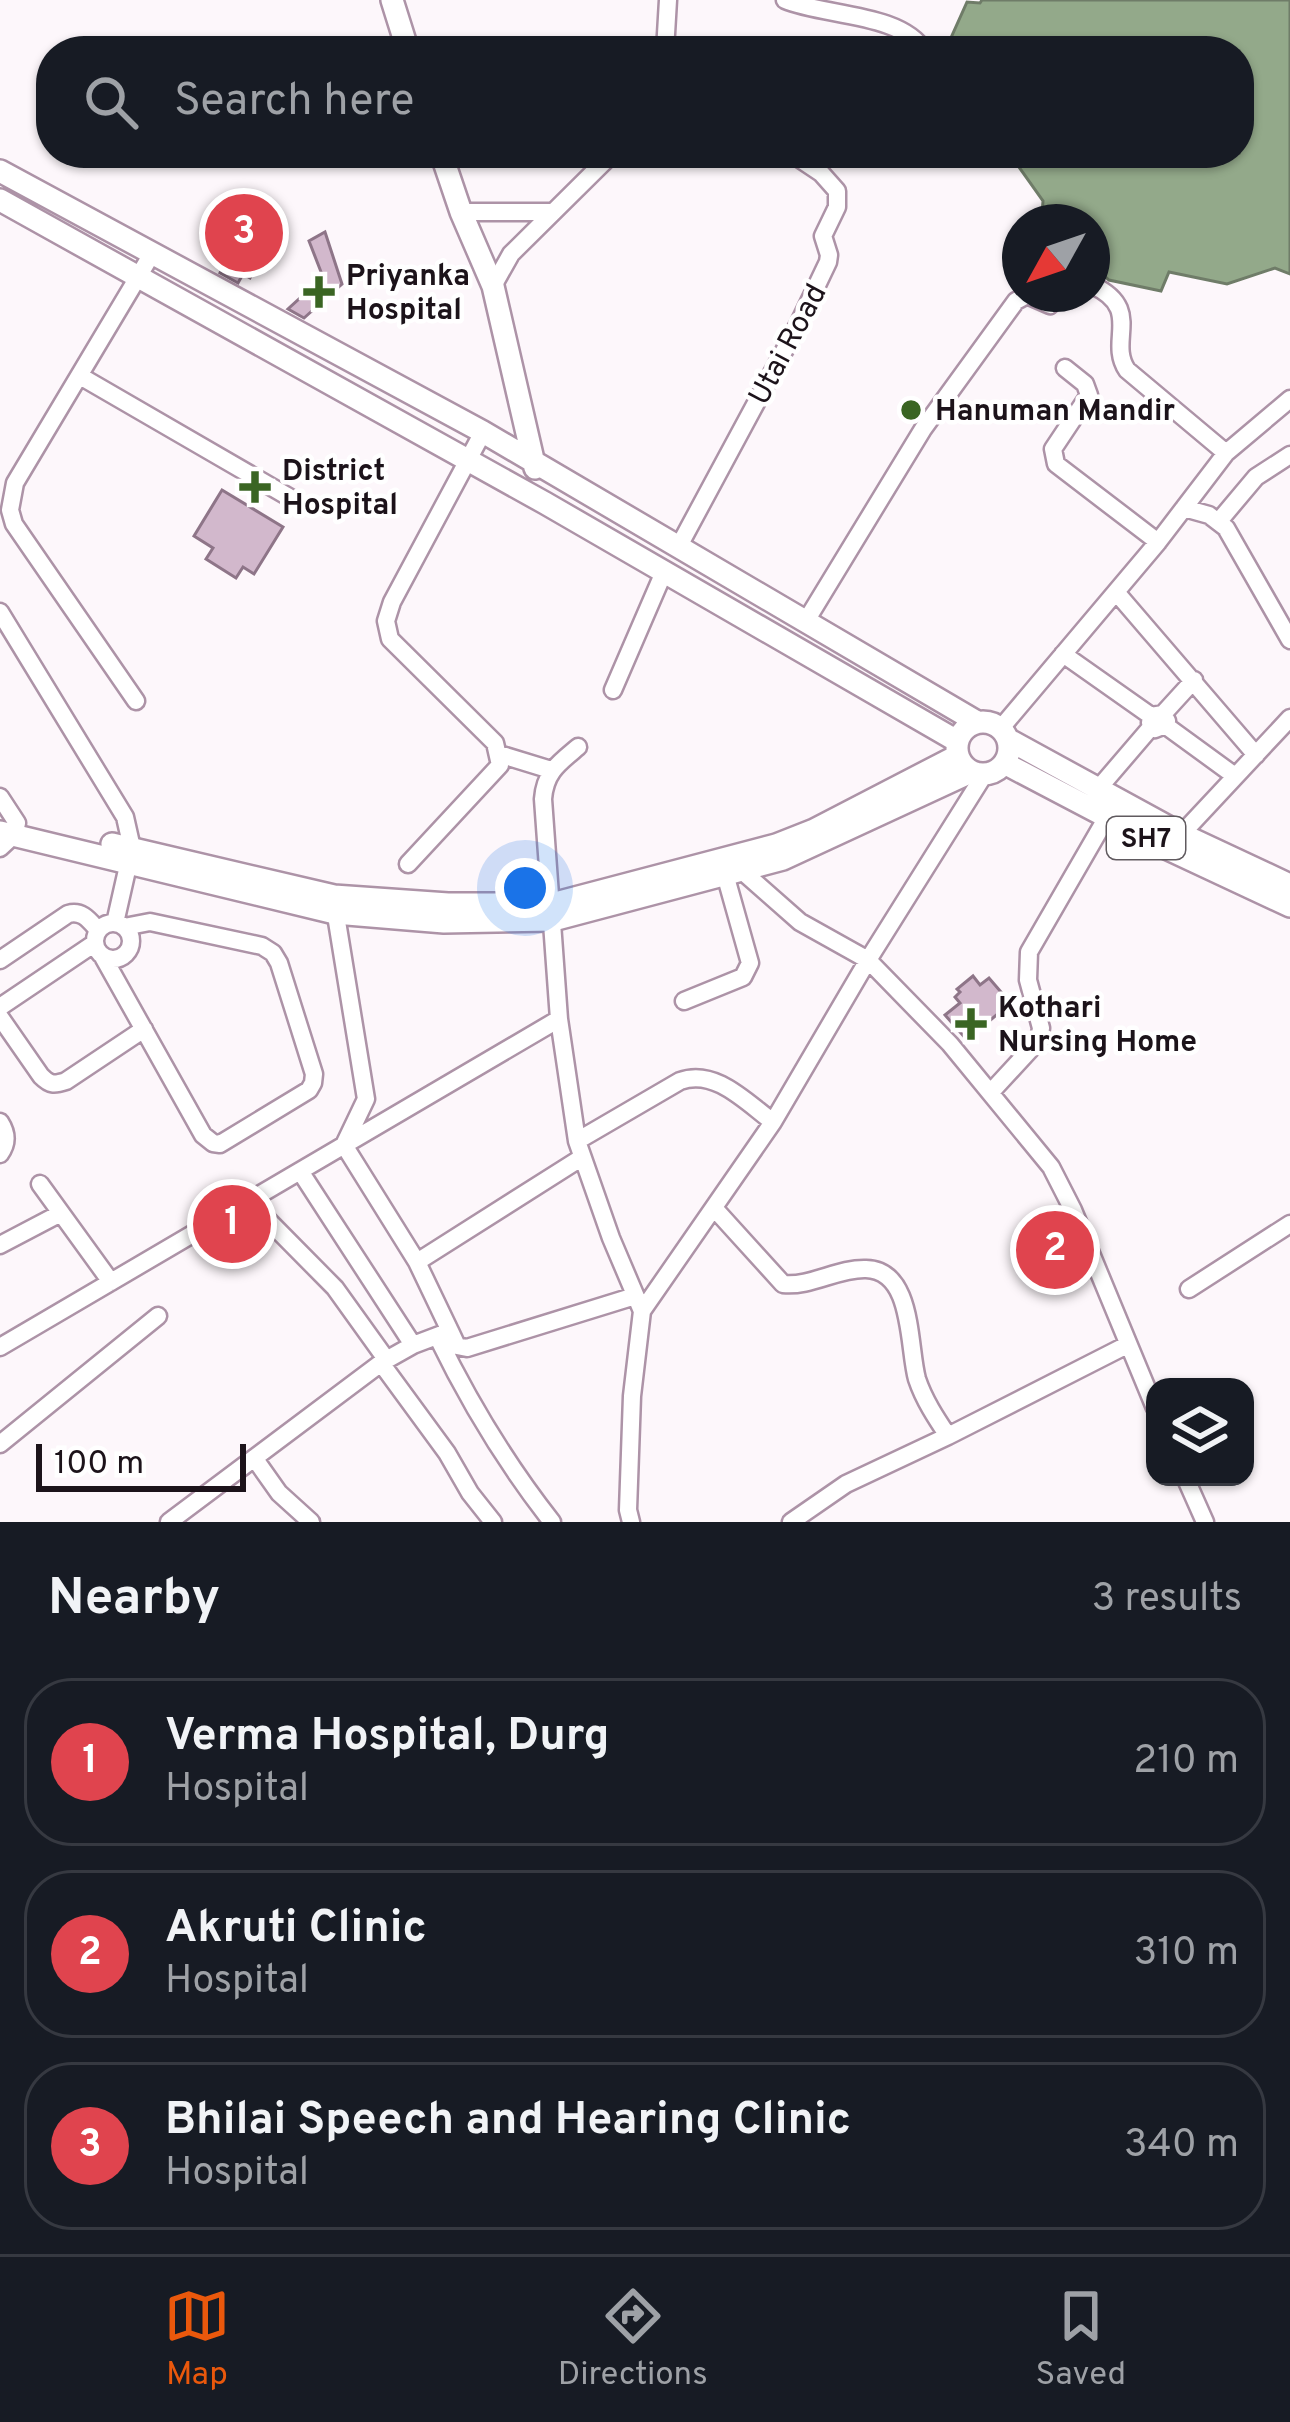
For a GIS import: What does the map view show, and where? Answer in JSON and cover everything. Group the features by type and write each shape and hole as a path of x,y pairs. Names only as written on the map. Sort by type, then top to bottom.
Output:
{"main road":[{"path":"392,0 403,36"},
{"path":"446,168 493,286 545,503"},
{"path":"0,171 483,432 977,722"},
{"path":"0,200 664,572 967,761 996,772 1005,744"},
{"path":"967,761 964,729 977,722"},
{"name":"SH7","path":"977,722 990,722 1005,744 1107,817 1290,885"},
{"name":"SH7","path":"1005,744 1098,789 1175,842 1290,906"},
{"path":"6,831 131,855 334,904 444,922 552,912 802,851 967,761"}],"street":[{"path":"666,36 668,0"},
{"path":"785,0 870,20 910,36"},
{"path":"493,286 511,254 597,168"},
{"name":"Utai Road","path":"679,546 828,262 823,236 837,207 838,191 814,168"},
{"path":"461,212 552,212"},
{"path":"136,700 14,524 10,510 15,483 153,252"},
{"path":"1110,298 1123,318 1120,356 1127,370 1226,453"},
{"path":"806,621 923,429 1008,312"},
{"path":"1065,368 1085,384 1089,395 1053,449 1056,464 1158,542"},
{"path":"80,376 295,500"},
{"path":"1005,744 1063,654 1226,453 1290,399"},
{"path":"408,864 500,765 495,743 390,639 386,621 483,432"},
{"path":"1219,521 1256,477 1290,455"},
{"path":"1184,508 1219,521 1290,640"},
{"path":"613,690 664,572"},
{"path":"1116,592 1256,755"},
{"path":"0,612 125,817 131,855 107,936"},
{"path":"1063,654 1235,776"},
{"path":"1098,789 1193,680"},
{"path":"1175,842 1290,718"},
{"path":"578,747 550,770 543,799 559,1019 579,1150 638,1303 626,1518"},
{"path":"499,754 550,770"},
{"path":"444,1333 457,1346 467,1348 638,1303 714,1208 773,1122 868,960 967,761"},
{"path":"0,797 6,831"},
{"path":"991,1092 1039,1040 1041,1028 1028,980 1029,952 1107,817"},
{"path":"729,868 800,922 868,960 991,1092 1051,1168 1146,1388"},
{"path":"684,1001 748,971 729,868"},
{"path":"334,904 366,1099 344,1145"},
{"path":"0,959 68,914 85,916 107,936 144,1029 203,1136 213,1143 220,1144 302,1096 313,1083 279,962 262,946 150,922 107,936 0,1007"},
{"path":"0,1017 49,1084 66,1082 144,1029"},
{"path":"0,1346 559,1019"},
{"path":"418,1262 680,1081 705,1077 718,1082 773,1122"},
{"path":"0,1122 6,1143 0,1154"},
{"path":"344,1145 418,1262 456,1374 552,1522"},
{"path":"300,1171 413,1345"},
{"path":"40,1184 111,1282"},
{"path":"249,1201 334,1288 493,1522"},
{"path":"714,1208 783,1285 863,1269 879,1272 891,1282 906,1309 920,1387 948,1436"},
{"path":"0,1246 61,1213"},
{"path":"1190,1289 1290,1223"},
{"path":"0,1444 158,1316"},
{"path":"175,1520 384,1361 444,1333"},
{"path":"791,1522 846,1484 1127,1346"},
{"path":"255,1459 279,1493 311,1522"},
{"path":"1189,1486 1205,1522"}],"shaded area":[{"path":"1290,0 1290,274 1275,268 1227,284 1169,272 1161,291 1110,280 1110,204 1043,204 1020,168 1254,168 1254,36 952,36 967,2"}],"building":[{"path":"231,215 271,235 250,278 243,274 238,283 220,273 231,251 217,244"},
{"path":"325,232 342,284 304,318 288,309 323,277 309,241"},
{"path":"222,490 283,527 254,574 243,567 236,578 206,559 213,548 194,536"},
{"path":"973,976 980,985 989,978 1007,999 1007,1006 967,1040 945,1015 960,1003 955,997 960,992 957,989"}],"place":[{"name":"Bhilai Speech and Hearing Clinic","path":"244,233"},
{"name":"Priyanka Hospital","path":"319,292"},
{"name":"Hanuman Mandir","path":"911,410"},
{"name":"District Hospital","path":"255,487"},
{"name":"Kothari Nursing Home","path":"971,1024"},
{"name":"Verma Hospital, Durg","path":"232,1224"},
{"name":"Akruti Clinic","path":"1055,1250"}]}
